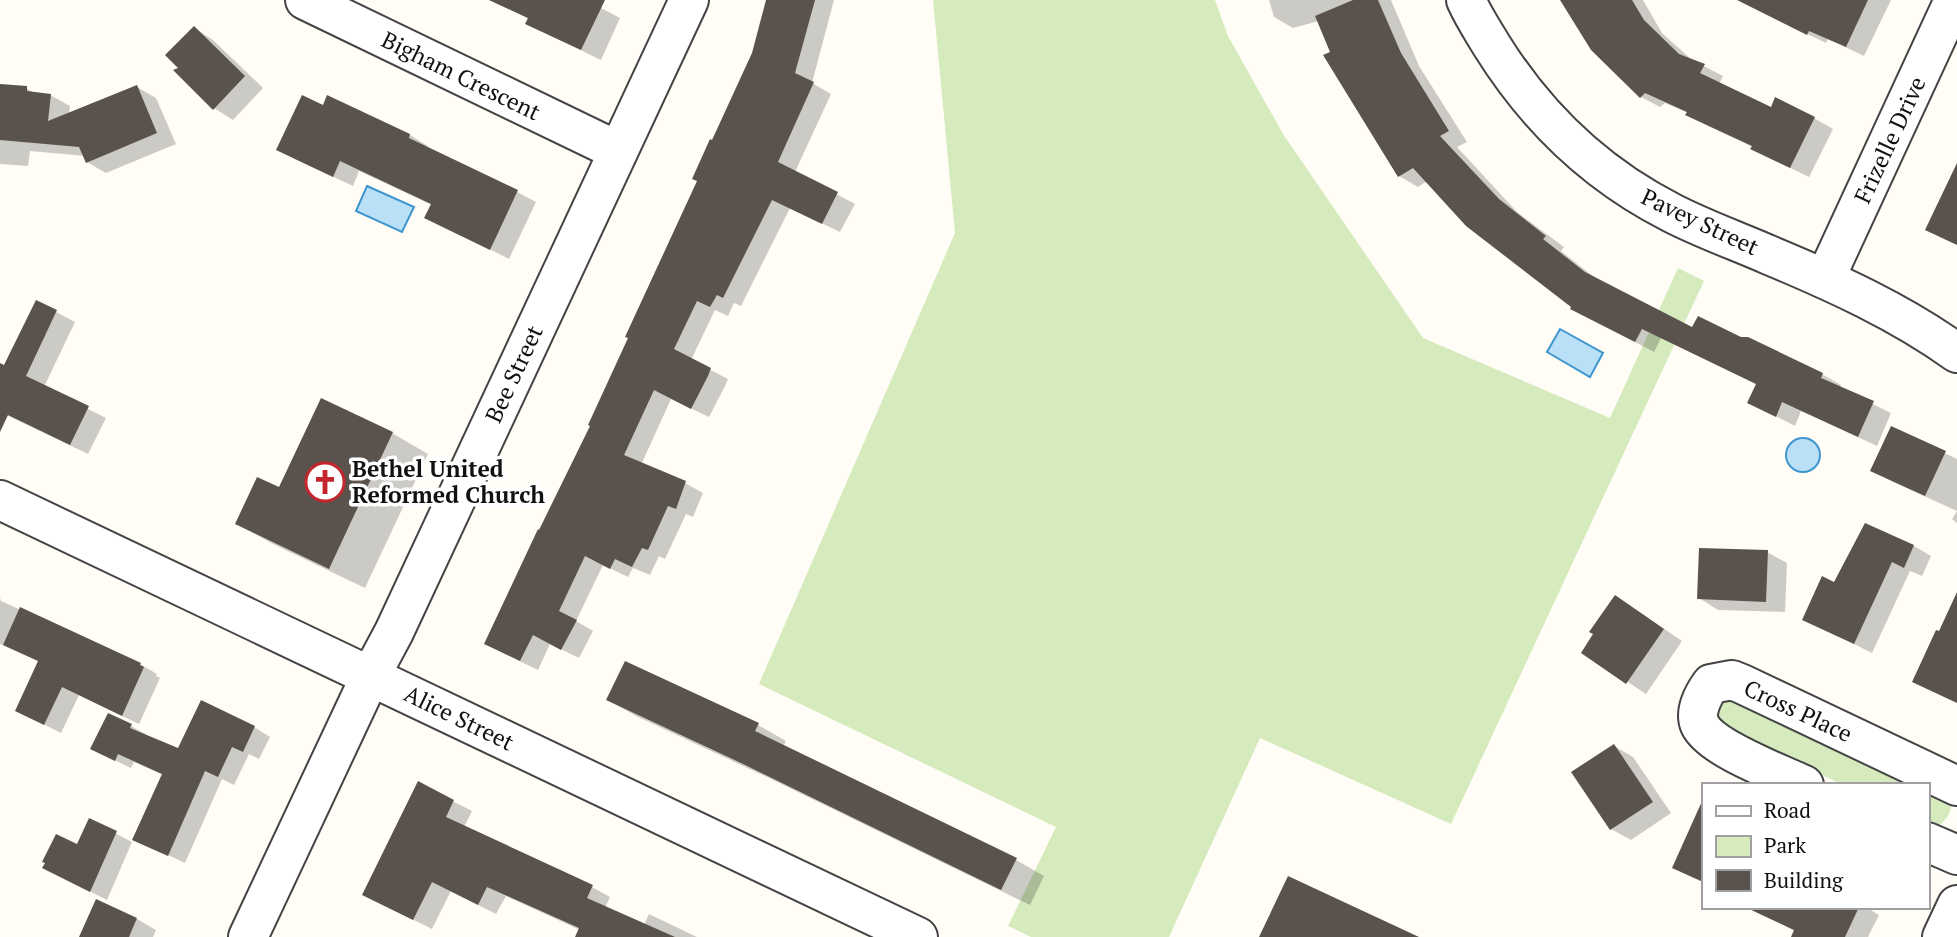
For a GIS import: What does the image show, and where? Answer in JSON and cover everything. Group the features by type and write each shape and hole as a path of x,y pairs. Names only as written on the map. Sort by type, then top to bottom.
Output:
{"street":[{"name":"Bigham Crescent","path":"304,0 618,151"},
{"name":"Bee Street","path":"248,937 371,675 394,632 689,0"},
{"name":"Pavey Street","path":"1466,0 1517,84 1548,122 1593,162 1627,187 1672,213 1878,304 1957,353"},
{"name":"Frizelle Drive","path":"1825,279 1954,0"},
{"name":"Alice Street","path":"0,500 918,937"},
{"name":"Cross Place","path":"1800,783 1727,749 1708,736 1700,724 1698,712 1704,693 1711,684 1732,680 1742,684 1957,786"},
{"path":"1929,843 1957,855"},
{"path":"1942,937 1957,905"}],"green space":[{"path":"933,0 1215,0 1228,36 1283,134 1423,338 1610,418 1678,268 1704,281 1451,824 1260,738 1169,937 1031,937 1008,926 1056,827 759,684 955,233"},
{"path":"1730,695 1741,697 1925,783 1839,783 1728,730 1717,716 1720,704"},
{"path":"1929,785 1942,791 1951,803 1948,816 1941,824 1929,824"}],"water":[{"path":"367,186 414,207 402,232 356,211"},
{"path":"1560,329 1603,353 1590,377 1547,352"},
{"path":"1803,438 1815,443 1820,455 1815,467 1803,472 1791,467 1786,455 1791,443"}],"building":[{"path":"489,0 605,0 581,50 525,24 528,18"},
{"path":"766,0 815,0 795,73 814,82 778,162 838,192 822,224 772,200 723,298 717,295 710,307 697,301 674,349 711,368 708,376 691,409 654,390 624,455 686,481 676,509 668,506 648,550 642,548 632,567 615,559 610,569 585,556 559,611 577,620 561,650 533,635 520,661 484,644 590,426 588,425 628,338 625,337 697,181 692,179 752,53"},
{"path":"1353,0 1378,0 1401,53 1449,131 1440,136 1499,199 1546,236 1543,239 1585,272 1692,327 1698,316 1823,373 1821,378 1874,401 1858,437 1782,402 1776,417 1747,403 1756,384 1642,329 1635,342 1570,309 1571,307 1466,226 1413,168 1398,177 1323,55 1330,52 1315,16"},
{"path":"1560,0 1632,0 1644,20 1679,54 1705,64 1700,73 1771,107 1775,97 1815,117 1790,168 1750,149 1752,146 1685,115 1687,112 1645,93 1640,98 1591,50"},
{"path":"1737,0 1868,0 1846,47 1809,31 1807,35"},
{"path":"194,26 245,76 213,110 173,70 178,68 165,55"},
{"path":"0,84 27,86 27,91 51,94 48,121 137,85 157,133 86,163 79,147 0,140"},
{"path":"302,95 323,105 327,95 518,190 490,250 424,218 431,204 340,161 333,177 276,150"},
{"path":"1957,163 1957,245 1925,230"},
{"path":"36,300 57,310 26,376 89,406 70,445 8,415 0,432 0,363 4,365"},
{"name":"Bethel United Reformed Church","path":"321,398 393,432 329,569 235,524 257,477 279,487"},
{"path":"1891,426 1946,451 1925,496 1870,471"},
{"path":"1865,523 1914,545 1904,568 1892,562 1854,644 1802,620 1822,576 1834,582"},
{"path":"1699,548 1768,550 1766,602 1697,599"},
{"path":"1957,592 1957,703 1912,682"},
{"path":"1615,595 1664,629 1626,684 1581,653 1593,634 1589,632"},
{"path":"20,607 141,663 144,667 122,716 62,687 44,725 15,711 38,661 3,645"},
{"path":"625,661 759,723 755,731 1017,858 1001,890 606,700"},
{"path":"201,700 255,726 243,752 232,747 218,777 205,771 168,856 132,840 162,774 118,754 115,761 90,749 108,713 132,724 130,728 178,748"},
{"path":"1614,744 1653,802 1610,830 1571,772"},
{"path":"418,781 454,800 446,817 593,885 587,898 675,937 575,937 579,928 487,887 478,905 432,882 413,920 362,895"},
{"path":"1702,801 1702,882 1672,868"},
{"path":"89,818 117,831 90,892 42,868 45,863 42,862 56,834 77,844"},
{"path":"1288,876 1419,937 1259,937"},
{"path":"96,899 137,918 129,937 79,937"},
{"path":"1749,909 1858,909 1845,937 1791,937 1794,930"}],"place":[{"name":"Bethel United Reformed Church","path":"325,482"}]}
